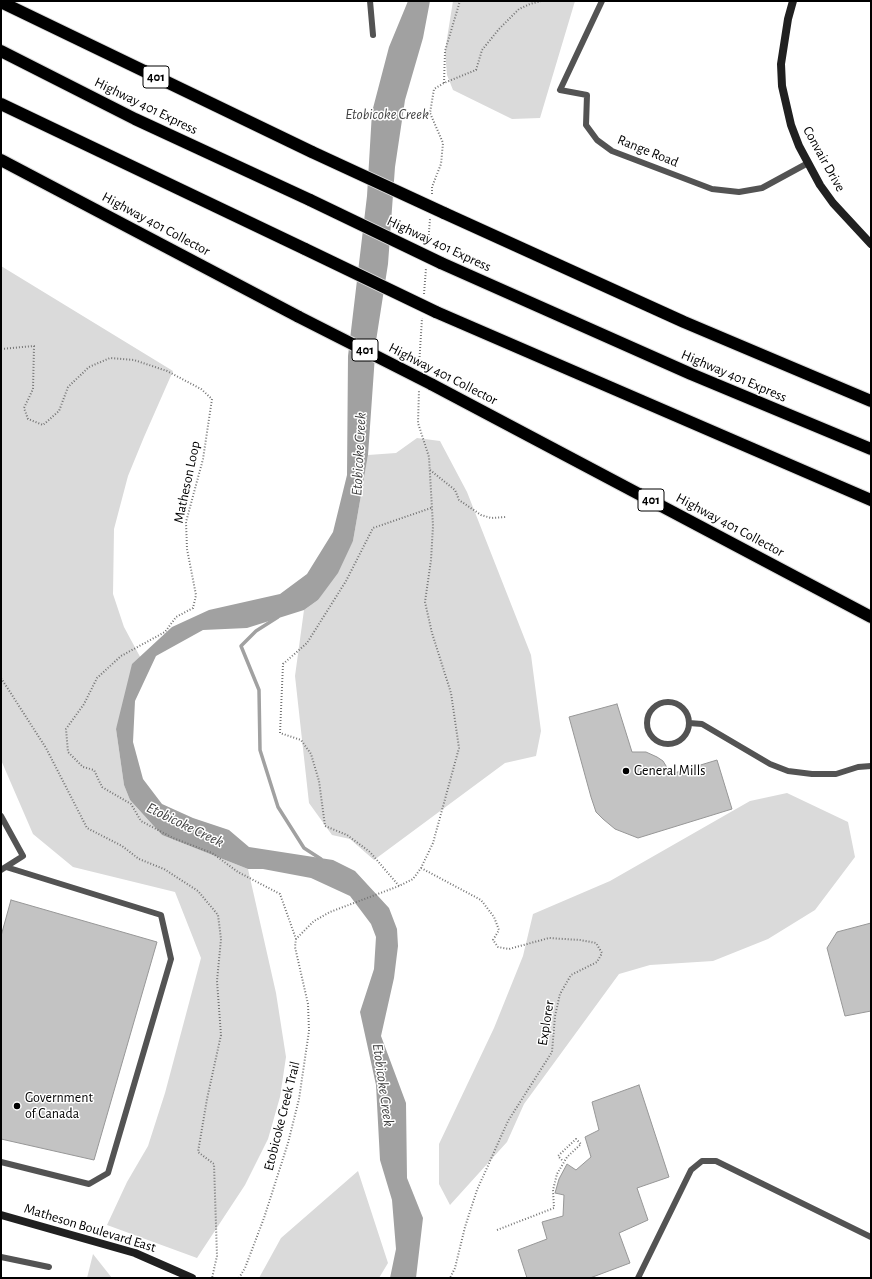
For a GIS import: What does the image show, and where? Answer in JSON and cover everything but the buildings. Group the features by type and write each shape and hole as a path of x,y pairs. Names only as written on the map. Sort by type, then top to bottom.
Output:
{"highway":[{"name":"401","path":"1,2 312,152 444,213 684,322 871,401"},
{"name":"Highway 401 Express","path":"1,51 136,119 441,262 691,374 871,449"},
{"path":"1,104 436,312 871,500"},
{"name":"Highway 401 Collector","path":"1,160 299,317 431,384 871,617"}],"street":[{"name":"Convair Drive","path":"793,1 783,43 782,86 791,126 820,185 833,203 871,244"},
{"name":"Matheson Boulevard East","path":"1,1215 135,1253 192,1278"}],"lane":[{"path":"370,1 373,35"},
{"name":"Range Road","path":"602,1 560,90 587,95 586,125 597,140 612,151 712,189 739,192 762,188 808,163"},
{"path":"666,702 679,706 685,710 689,723 685,737 673,744 666,745 654,739 647,727 649,713 659,704 666,702"},
{"path":"689,723 702,724 770,764 788,771 812,774 836,774 858,767 871,766"},
{"path":"1,816 23,856 3,869"},
{"path":"1,1162 89,1184 108,1173 171,959 161,915 3,869"},
{"path":"638,1278 691,1170 702,1161 716,1161 871,1237"},
{"path":"1,1257 49,1267"}],"path":[{"path":"444,83 444,51 460,1"},
{"path":"432,194 432,187 441,164 443,143 430,113 434,89 444,83 476,70 482,50 500,29 519,9 541,1"},
{"path":"427,249 430,218"},
{"path":"424,296 426,265"},
{"path":"419,367 422,312"},
{"name":"Matheson Loop","path":"1,349 34,346 33,389 24,408 28,419 43,425 59,411 68,387 89,366 110,358 134,360 166,371 201,389 212,399 203,459 186,522 187,549 196,595 193,608 176,617 165,632 121,656 97,678 84,704 66,729 68,752 83,767 94,770 102,787 131,804 141,821 173,838 212,853 238,872 280,894 296,939"},
{"path":"296,939 314,921 330,912 413,879 421,868 433,843 459,748 451,693 432,633 425,602 431,560 433,526 429,457 418,423 419,383"},
{"path":"430,470 455,490 459,500 482,515 491,518 506,517"},
{"path":"398,886 370,852 347,835 325,826 319,781 311,754 301,740 280,733 283,664 308,642 346,581 373,528 431,508"},
{"name":"Explorer","path":"421,868 481,900 494,917 499,930 494,940 498,947 509,949 549,938 580,940 596,943 602,952 597,962 571,975 560,994 555,1016 552,1052 508,1121 476,1190 455,1268 450,1278"},
{"name":"Etobicoke Creek Trail","path":"239,1278 245,1268 264,1218 288,1143 299,1100 309,1031 308,1004 296,947 296,939"},
{"path":"497,1230 554,1208 553,1190 557,1174 563,1161 581,1144 576,1139 558,1156 563,1161"}],"shaded area":[{"path":"453,1 575,1 540,118 512,119 453,90 447,75 445,51"},
{"path":"1,266 173,371 128,476 114,529 113,594 124,627 145,666 116,729 124,785 130,800 162,835 248,869 276,993 286,1057 280,1097 268,1139 245,1185 197,1258 107,1225 127,1182 148,1146 165,1093 201,958 175,892 73,867 33,834 1,760"},
{"path":"417,438 440,441 467,492 531,655 541,731 536,756 505,763 374,860 350,839 332,835 309,803 295,676 304,610 318,600 353,541 368,455 396,453"},
{"path":"787,793 848,822 855,857 815,910 768,939 713,961 650,965 619,974 524,1104 507,1142 450,1205 439,1184 439,1144 494,1028 523,956 533,914 610,881 750,801"},
{"path":"358,1171 388,1263 379,1278 259,1278 281,1238"},
{"path":"93,1254 112,1278 87,1278"}],"water":[{"name":"Etobicoke Creek","path":"408,1 430,1 423,38 405,100 395,167 388,264 376,341 368,455 353,541 338,573 318,600 304,610 247,628 203,630 156,656 135,701 133,742 143,779 162,804 193,818 229,830 249,847 333,860 355,871 389,908 397,929 398,946 394,978 381,1036 406,1103 407,1178 423,1218 416,1278 390,1278 396,1249 392,1200 380,1160 376,1085 360,1012 374,969 376,937 371,924 350,896 311,878 263,869 248,869 162,835 130,800 124,785 116,729 132,664 172,627 209,610 280,594 307,574 333,532 347,475 348,356 367,196 372,112 389,47"}],"waterway":[{"path":"278,617 256,631 241,646 259,690 260,750 278,807 304,848 321,859"}],"place":[{"name":"General Mills","path":"626,771"},
{"name":"Government of Canada","path":"17,1106"}]}
